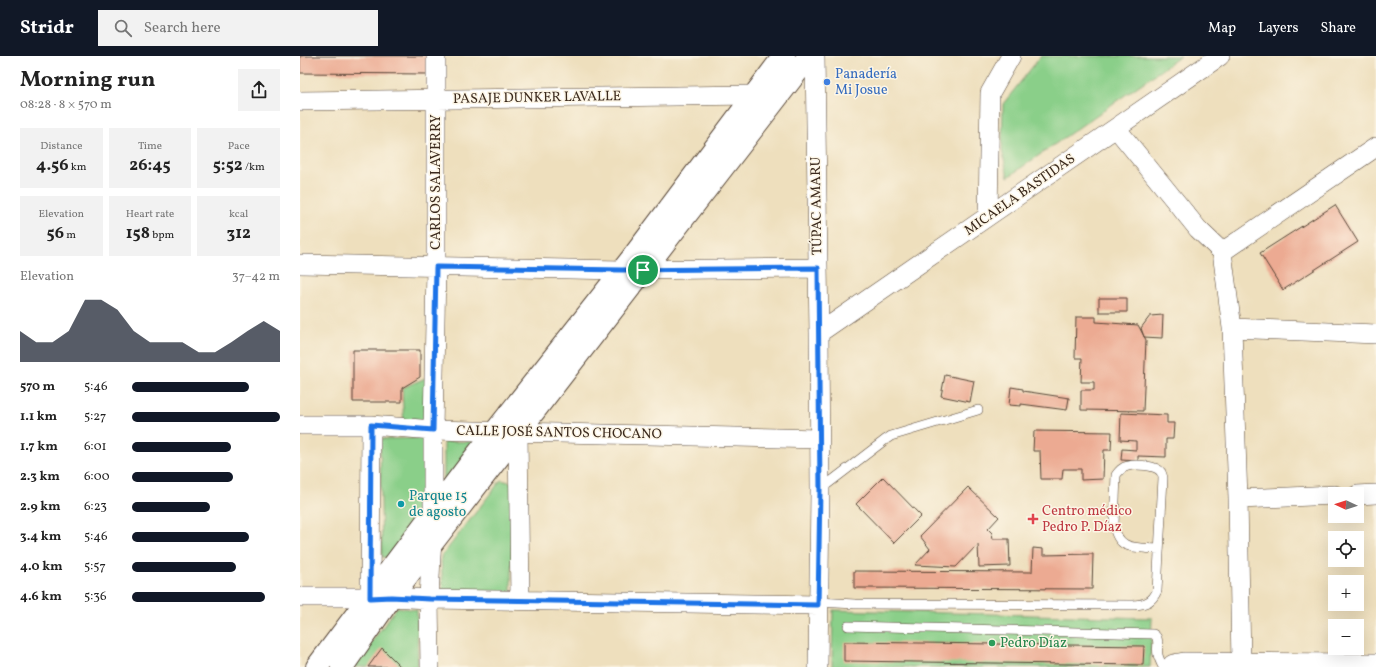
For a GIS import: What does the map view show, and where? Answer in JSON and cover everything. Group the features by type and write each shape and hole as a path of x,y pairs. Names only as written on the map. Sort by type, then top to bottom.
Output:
{"main road":[{"path":"763,100 784,56"},
{"path":"317,667 432,543 507,432 763,100 810,56"},
{"path":"342,667 381,598 433,514 507,432"}],"street":[{"name":"CARLOS SALAVERRY","path":"430,667 436,267 436,56"},
{"name":"TÚPAC AMARU","path":"815,56 820,490 818,667"},
{"path":"988,216 990,93 1011,56"},
{"name":"MICAELA BASTIDAS","path":"819,333 1220,56"},
{"name":"PASAJE DUNKER LAVALLE","path":"300,101 763,100"},
{"path":"1116,128 1198,230 1222,252 1232,328 1238,499 1241,663"},
{"path":"1222,252 1376,147"},
{"path":"300,264 633,270 818,268"},
{"path":"1232,328 1376,334"},
{"name":"CALLE JOSÉ SANTOS CHOCANO","path":"300,425 371,425 433,430 819,439"},
{"path":"371,425 381,598"},
{"path":"507,432 520,600"},
{"path":"1364,495 1376,494"},
{"path":"1238,499 1328,496"},
{"path":"300,597 818,603"},
{"path":"1170,667 1174,664 1184,662 1376,663"}],"lane":[{"path":"820,490 891,436 978,410"},
{"path":"818,603 1142,604 1149,602 1154,598 1157,591 1163,478 1161,472 1156,468 1148,466 1127,466 1120,470 1116,476 1115,532 1122,544 1159,549"},
{"path":"848,626 1153,634 1156,635 1158,640 1158,654 1163,667"}],"green space":[{"path":"1041,56 1181,56 1008,177 1002,150 1003,104"},
{"path":"428,377 431,426 404,428 402,388"},
{"path":"429,438 428,514 391,558 382,557 380,439"},
{"path":"478,441 444,486 444,442"},
{"path":"501,480 513,483 511,594 443,593 441,557"},
{"path":"397,607 417,610 418,667 354,667"},
{"name":"Pedro Díaz","path":"833,610 1152,618 1150,667 832,667"}],"building":[{"path":"300,56 429,56 429,74 300,73"},
{"path":"1335,205 1358,242 1283,290 1260,253"},
{"path":"1099,298 1127,298 1127,312 1099,312"},
{"path":"1163,315 1162,338 1144,337 1141,328 1150,316"},
{"path":"1076,317 1096,317 1096,322 1138,325 1146,340 1143,411 1081,410 1081,390 1094,390 1094,382 1081,382 1082,358 1075,358"},
{"path":"353,350 420,350 420,377 402,388 402,402 353,402"},
{"path":"945,375 974,381 970,402 941,396"},
{"path":"1011,387 1023,389 1023,391 1069,398 1067,410 1021,404 1021,406 1009,405"},
{"path":"1121,413 1167,415 1167,423 1174,423 1173,439 1166,439 1166,457 1138,456 1138,461 1121,460 1122,449 1136,450 1136,441 1120,440"},
{"path":"1034,431 1112,432 1111,450 1104,450 1103,479 1081,480 1081,469 1063,469 1062,479 1041,479 1040,451 1033,451"},
{"path":"883,477 921,516 894,543 856,504"},
{"path":"968,487 999,517 988,529 992,533 993,539 1009,539 1010,566 979,567 978,544 956,567 915,565 930,549 920,536"},
{"path":"1033,548 1043,549 1043,555 1093,554 1092,589 854,588 854,571 1032,572"},
{"path":"844,642 1144,646 1143,665 844,661"},
{"path":"382,648 401,667 368,667"}],"place":[{"name":"Panadería Mi Josue","path":"827,82"},
{"name":"Parque 15 de agosto","path":"401,504"},
{"name":"Centro médico Pedro P. Díaz","path":"1033,519"},
{"name":"Pedro Díaz","path":"992,643"}],"route":[{"path":"436,267 643,270 818,268 820,490 818,605 430,599 391,597 370,598 371,425 433,430 436,267"}]}
